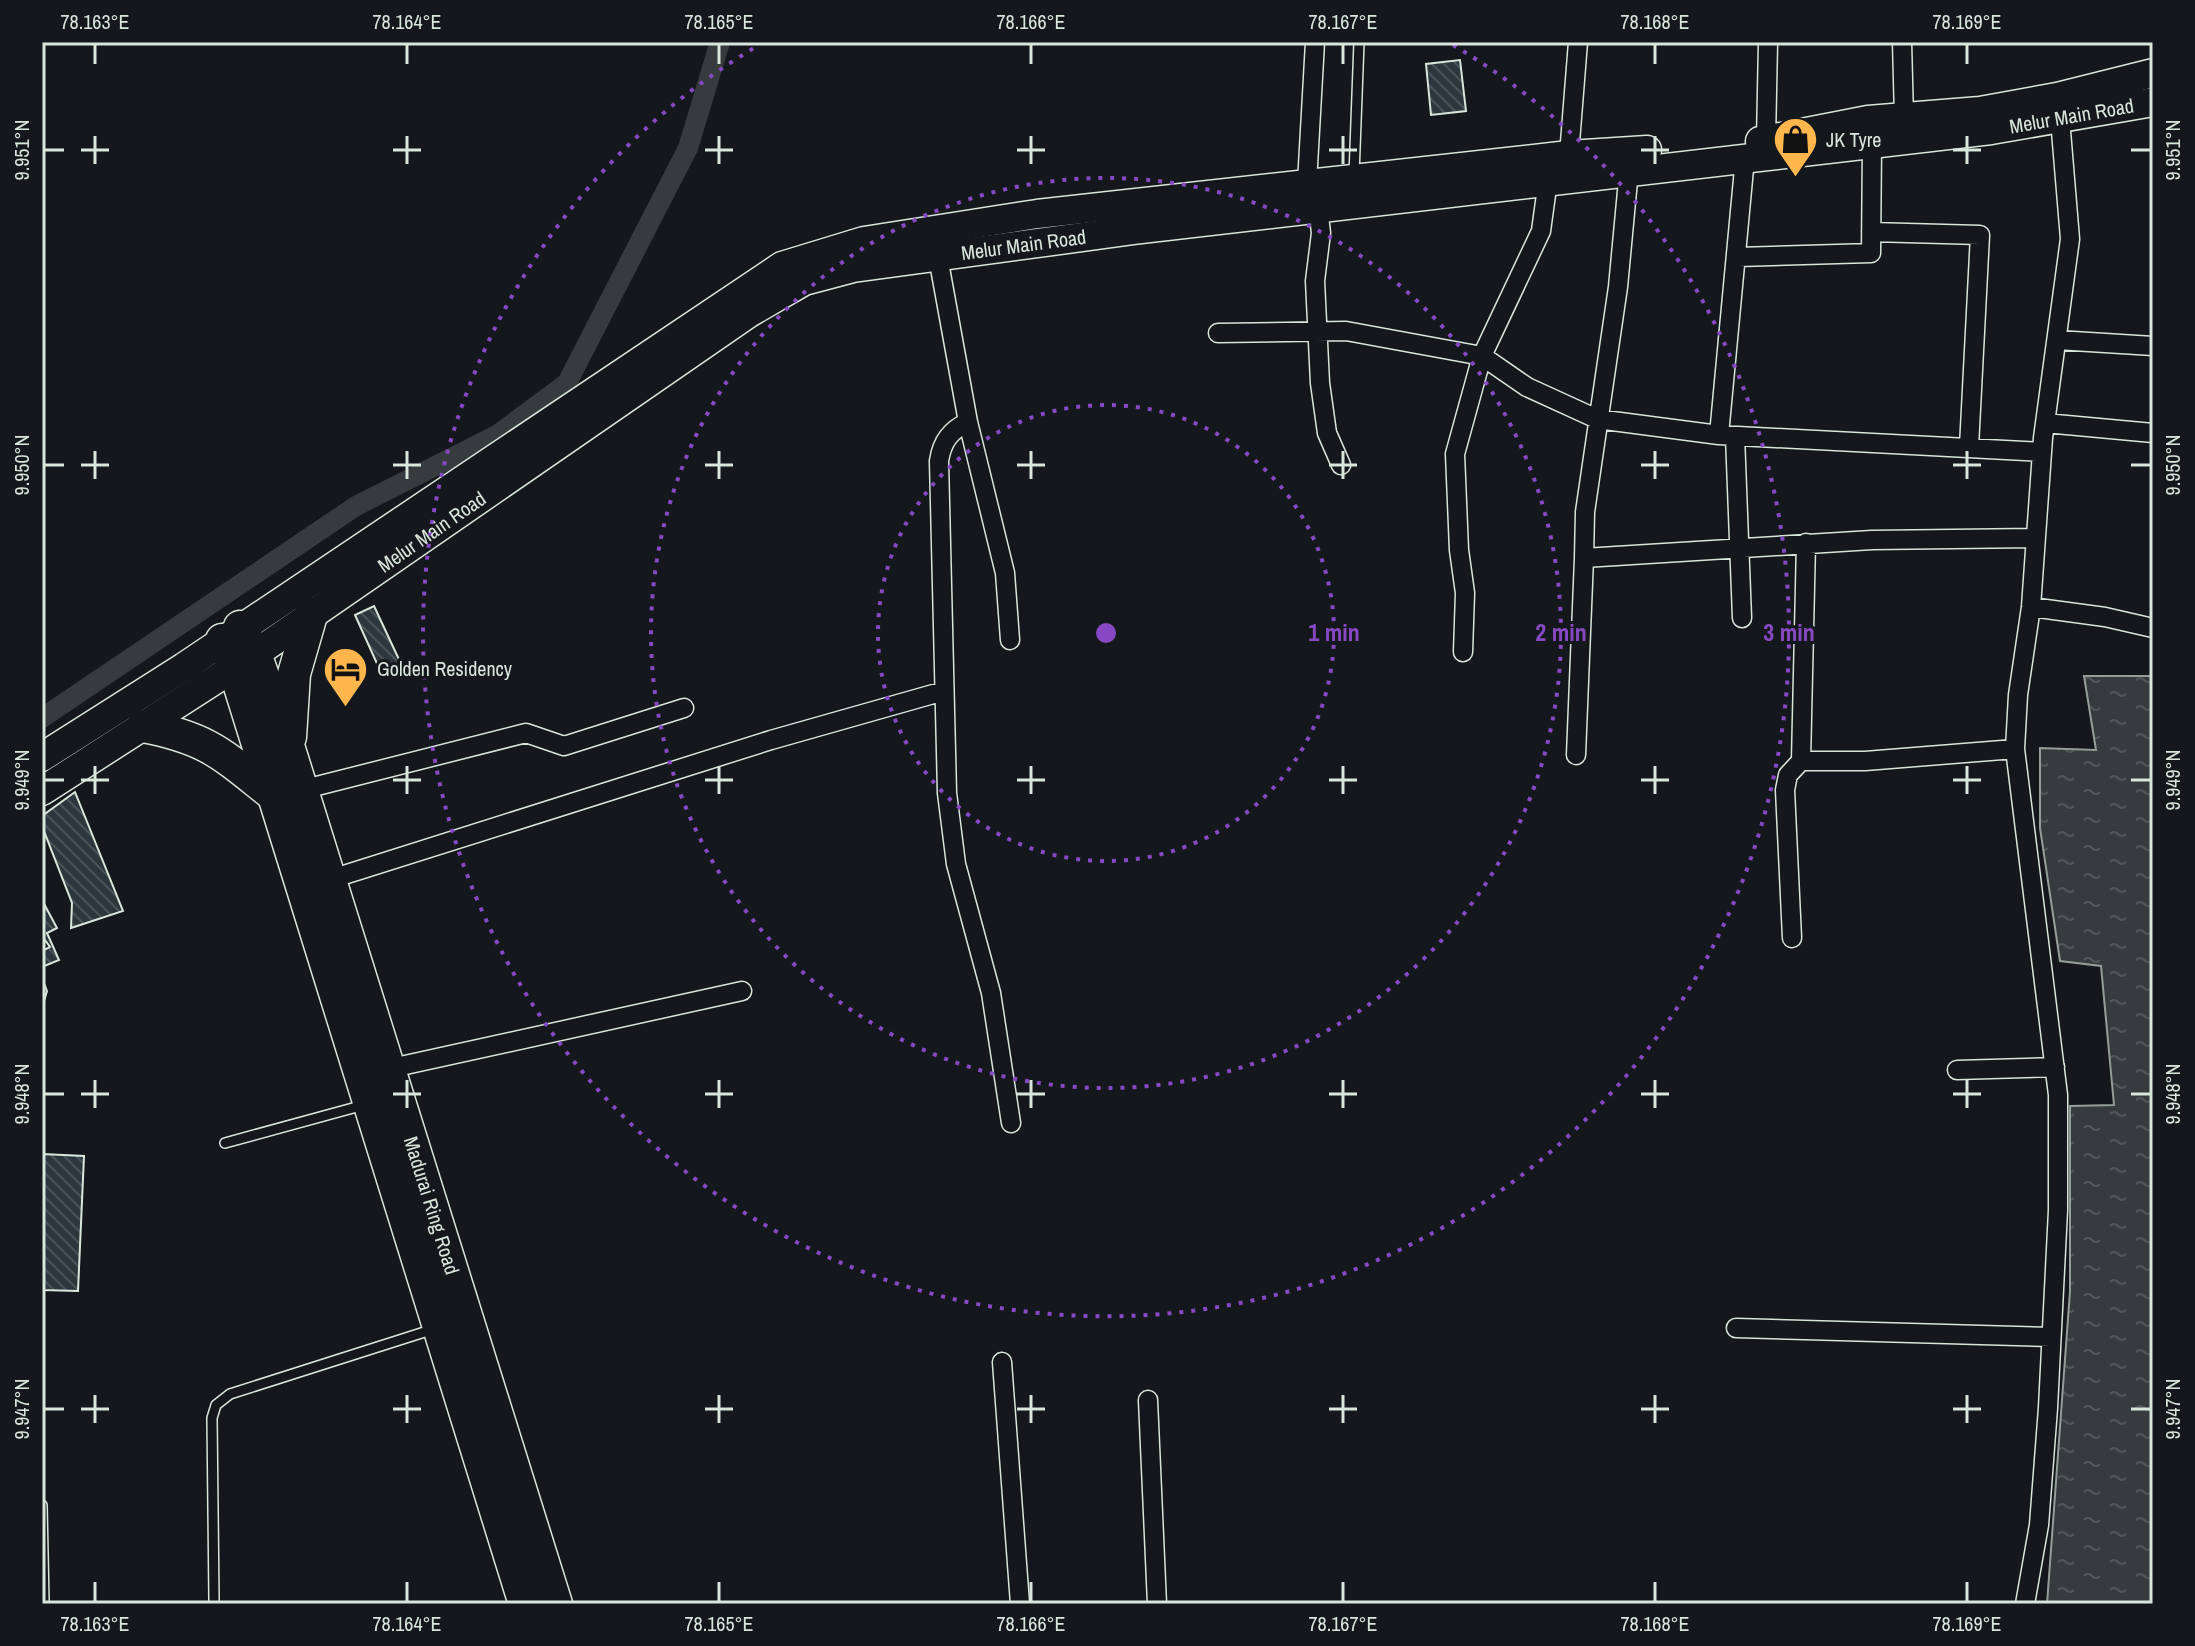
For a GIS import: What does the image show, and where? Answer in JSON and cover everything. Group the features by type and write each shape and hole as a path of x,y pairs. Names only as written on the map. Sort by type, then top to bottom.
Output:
{"highway":[{"path":"289,749 294,674 311,615"},
{"name":"Madurai Ring Road","path":"238,647 289,749 286,792 328,880 556,1604"},
{"name":"Madurai Ring Road","path":"238,647 286,792 369,1103 525,1604"},
{"path":"143,726 186,734 286,792"}],"main road":[{"name":"Melur Main Road","path":"42,791 143,726 238,647 782,266 864,241 1037,214 1548,180 1872,145 2059,108 2153,73"},
{"name":"Melur Main Road","path":"42,757 238,647 311,615 763,305 804,281 853,268 938,257 1312,195 1354,178 1569,155 1766,140 1868,120 2153,102"}],"street":[{"path":"1315,42 1312,195 1321,233 1315,281 1320,383 1327,433 1341,465"},
{"path":"1569,155 1578,42"},
{"path":"1766,140 1768,42"},
{"path":"1902,42 1904,118"},
{"path":"2025,1604 2039,1525 2058,1210 2055,1067 2015,749 2018,695 2031,607 2045,423 2070,239 2059,108"},
{"path":"1738,257 1871,253 1872,145"},
{"path":"1742,618 1742,549 1727,436 1745,158"},
{"path":"1576,755 1585,512 1618,287 1629,170"},
{"path":"1463,652 1465,593 1459,550 1455,454 1482,356 1541,231 1548,180"},
{"path":"1871,232 1980,235 1969,447"},
{"path":"938,257 968,422 1005,573 1010,640"},
{"path":"1218,333 1346,331 1482,356 1527,387 1597,419 1727,436 2042,452"},
{"path":"2057,340 2153,346"},
{"path":"968,422 954,428 940,450 939,461 947,793 956,864 991,993 1011,1123"},
{"path":"2045,423 2153,433"},
{"path":"1584,558 1806,543 2036,538"},
{"path":"1792,938 1785,790 1788,775 1801,761 1806,543"},
{"path":"2031,607 2105,617 2153,628"},
{"path":"328,880 771,740 944,691"},
{"path":"286,792 526,733 564,746 684,708"},
{"path":"1801,761 1865,761 2015,749"},
{"path":"387,1069 742,991"},
{"path":"1957,1070 2055,1067"},
{"path":"1736,1328 2051,1337"},
{"path":"1002,1362 1020,1604"},
{"path":"1148,1400 1157,1604"}],"lane":[{"path":"1354,178 1359,42"},
{"path":"225,1143 369,1103"},
{"path":"214,1600 212,1418 216,1405 230,1394 440,1327"},
{"path":"42,1505 44,1601"}],"water":[{"path":"2084,676 2153,676 2153,1604 2047,1604 2070,1291 2070,1106 2114,1105 2101,966 2060,961 2040,828 2040,748 2096,750"}],"building":[{"path":"1460,60 1466,111 1431,115 1426,64"},
{"path":"374,606 403,668 383,677 355,615"},
{"path":"75,792 123,911 71,928 72,903 42,826 42,816"},
{"path":"42,900 57,928 47,933 59,960 42,967 42,951 50,947 42,936"},
{"path":"42,978 47,991 42,1008"},
{"path":"42,1154 84,1156 78,1291 42,1290"}],"waterway":[{"path":"42,718 356,506 497,435 567,383 688,148 720,42"}],"place":[{"name":"JK Tyre","path":"1795,179"},
{"name":"Golden Residency","path":"346,708"}]}
